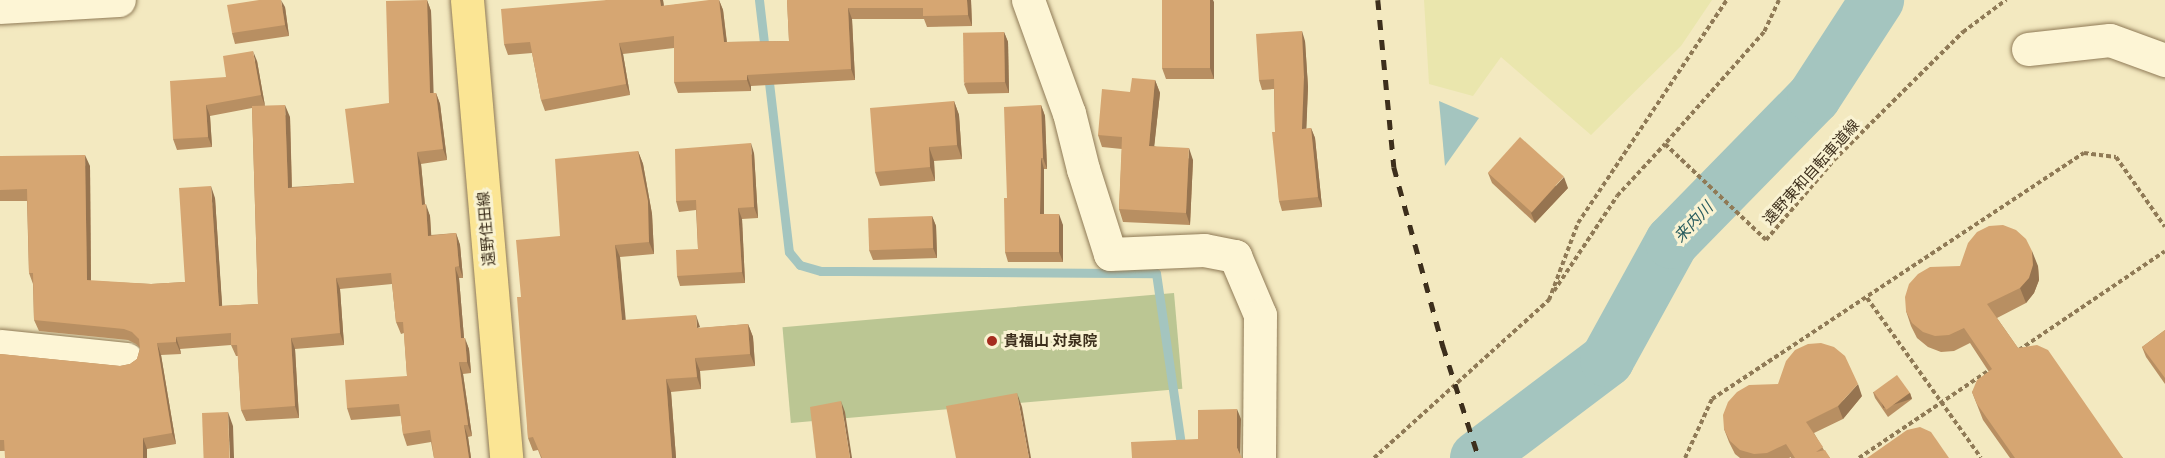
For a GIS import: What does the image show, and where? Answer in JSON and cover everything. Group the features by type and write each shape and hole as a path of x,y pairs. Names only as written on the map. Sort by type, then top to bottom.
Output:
{"main road":[{"name":"遠野住田線","path":"467,0 506,458"}],"street":[{"path":"0,6 119,0"},
{"path":"1028,0 1069,114 1083,169 1110,254 1204,250 1235,256 1260,315 1259,458"},
{"path":"2028,49 2110,40 2165,60"},
{"path":"0,346 126,358"}],"path":[{"path":"1549,300 1578,223 1727,0"},
{"path":"1374,458 1549,300 1617,196 1764,32 1779,0"},
{"name":"遠野東和自転車道線","path":"1665,144 1767,240 1834,160 1963,32 2006,0"},
{"path":"1685,458 1713,399 2084,153 2116,157 2165,227"},
{"path":"2017,351 2165,251"},
{"path":"1867,298 1981,458"},
{"path":"1859,458 1997,364"}],"shaded area":[{"path":"1424,0 1712,0 1681,46 1591,135 1501,57 1473,96 1429,84"}],"green space":[{"path":"1174,293 1182,389 791,423 782,327"}],"water":[{"path":"1439,101 1479,118 1445,166"}],"building":[{"path":"259,0 281,0 285,25 232,33 227,5"},
{"path":"427,0 430,93 436,93 443,149 417,152 422,205 426,204 428,236 456,233 459,266 455,267 461,338 465,338 467,362 459,362 468,425 464,425 469,458 434,458 430,430 403,434 399,404 347,408 345,380 407,376 403,322 396,322 391,273 336,278 340,333 291,338 295,406 241,410 237,345 231,345 231,333 176,337 176,342 157,343 172,433 143,438 143,458 5,458 4,440 0,440 0,354 120,366 130,364 137,359 140,349 139,339 132,332 124,329 34,320 33,273 29,273 27,189 0,190 0,156 85,155 87,280 151,284 185,282 179,188 211,186 219,306 258,304 252,106 285,105 288,188 354,183 345,109 389,103 386,1"},
{"path":"607,0 660,0 661,6 719,0 724,42 789,41 787,0 967,0 968,15 923,16 923,8 848,8 851,69 747,75 747,80 674,82 674,36 619,43 626,84 541,100 530,42 504,44 501,9"},
{"path":"1162,0 1210,0 1210,68 1162,68"},
{"path":"1302,31 1304,77 1302,129 1311,128 1318,197 1279,201 1272,132 1275,132 1274,79 1259,80 1256,34"},
{"path":"1004,32 1005,82 964,83 963,33"},
{"path":"253,51 261,95 206,105 208,137 173,139 170,81 226,77 223,56"},
{"path":"1132,78 1155,80 1149,146 1189,148 1186,213 1119,209 1122,137 1098,135 1102,89 1130,92"},
{"path":"954,101 957,145 929,147 930,167 875,172 870,108"},
{"path":"1041,105 1043,158 1041,158 1040,214 1059,214 1059,252 1005,252 1004,198 1007,198 1004,107"},
{"path":"1520,137 1564,176 1532,212 1488,173"},
{"path":"751,143 754,207 738,208 742,272 677,276 676,250 698,249 696,200 676,201 675,149"},
{"path":"638,151 648,201 649,242 615,245 622,320 696,315 697,328 748,324 750,354 695,358 697,377 666,379 672,458 542,458 533,437 528,438 517,297 521,297 516,240 560,236 555,159"},
{"path":"932,216 933,248 869,250 868,218"},
{"path":"2003,225 2016,230 2026,239 2032,251 2033,265 2029,278 2020,288 1987,304 2018,348 2037,345 2048,350 2123,458 2015,458 1977,404 1972,392 1977,380 1992,369 1964,328 1949,335 1935,336 1923,332 1912,323 1906,311 1905,297 1909,284 1918,274 1930,267 1960,266 1968,243 1977,232 1989,226"},
{"path":"2165,330 2165,378 2142,347"},
{"path":"1821,343 1834,347 1845,356 1858,384 1838,406 1806,422 1823,447 1816,452 1825,450 1830,458 1795,458 1786,444 1767,453 1754,454 1740,450 1730,441 1724,429 1723,415 1728,402 1737,392 1749,385 1778,384 1786,361 1795,350 1808,344"},
{"path":"1897,375 1910,393 1886,410 1874,392"},
{"path":"1017,393 1029,458 956,458 946,406"},
{"path":"841,401 850,458 816,458 810,407"},
{"path":"1237,409 1237,448 1242,458 1132,458 1131,442 1198,439 1198,410"},
{"path":"228,412 230,458 204,458 202,413"},
{"path":"1920,427 1931,432 1949,458 1867,458 1907,430"}],"waterway":[{"path":"759,0 765,51"},
{"name":"来内川","path":"1477,458 1607,360 1672,242 1814,97 1877,0"},
{"path":"768,74 789,252 800,265 821,271 1156,273 1183,458"}],"railway":[{"path":"1378,0 1394,167 1443,346 1479,458"}],"place":[{"name":"貴福山 対泉院","path":"992,341"}]}
